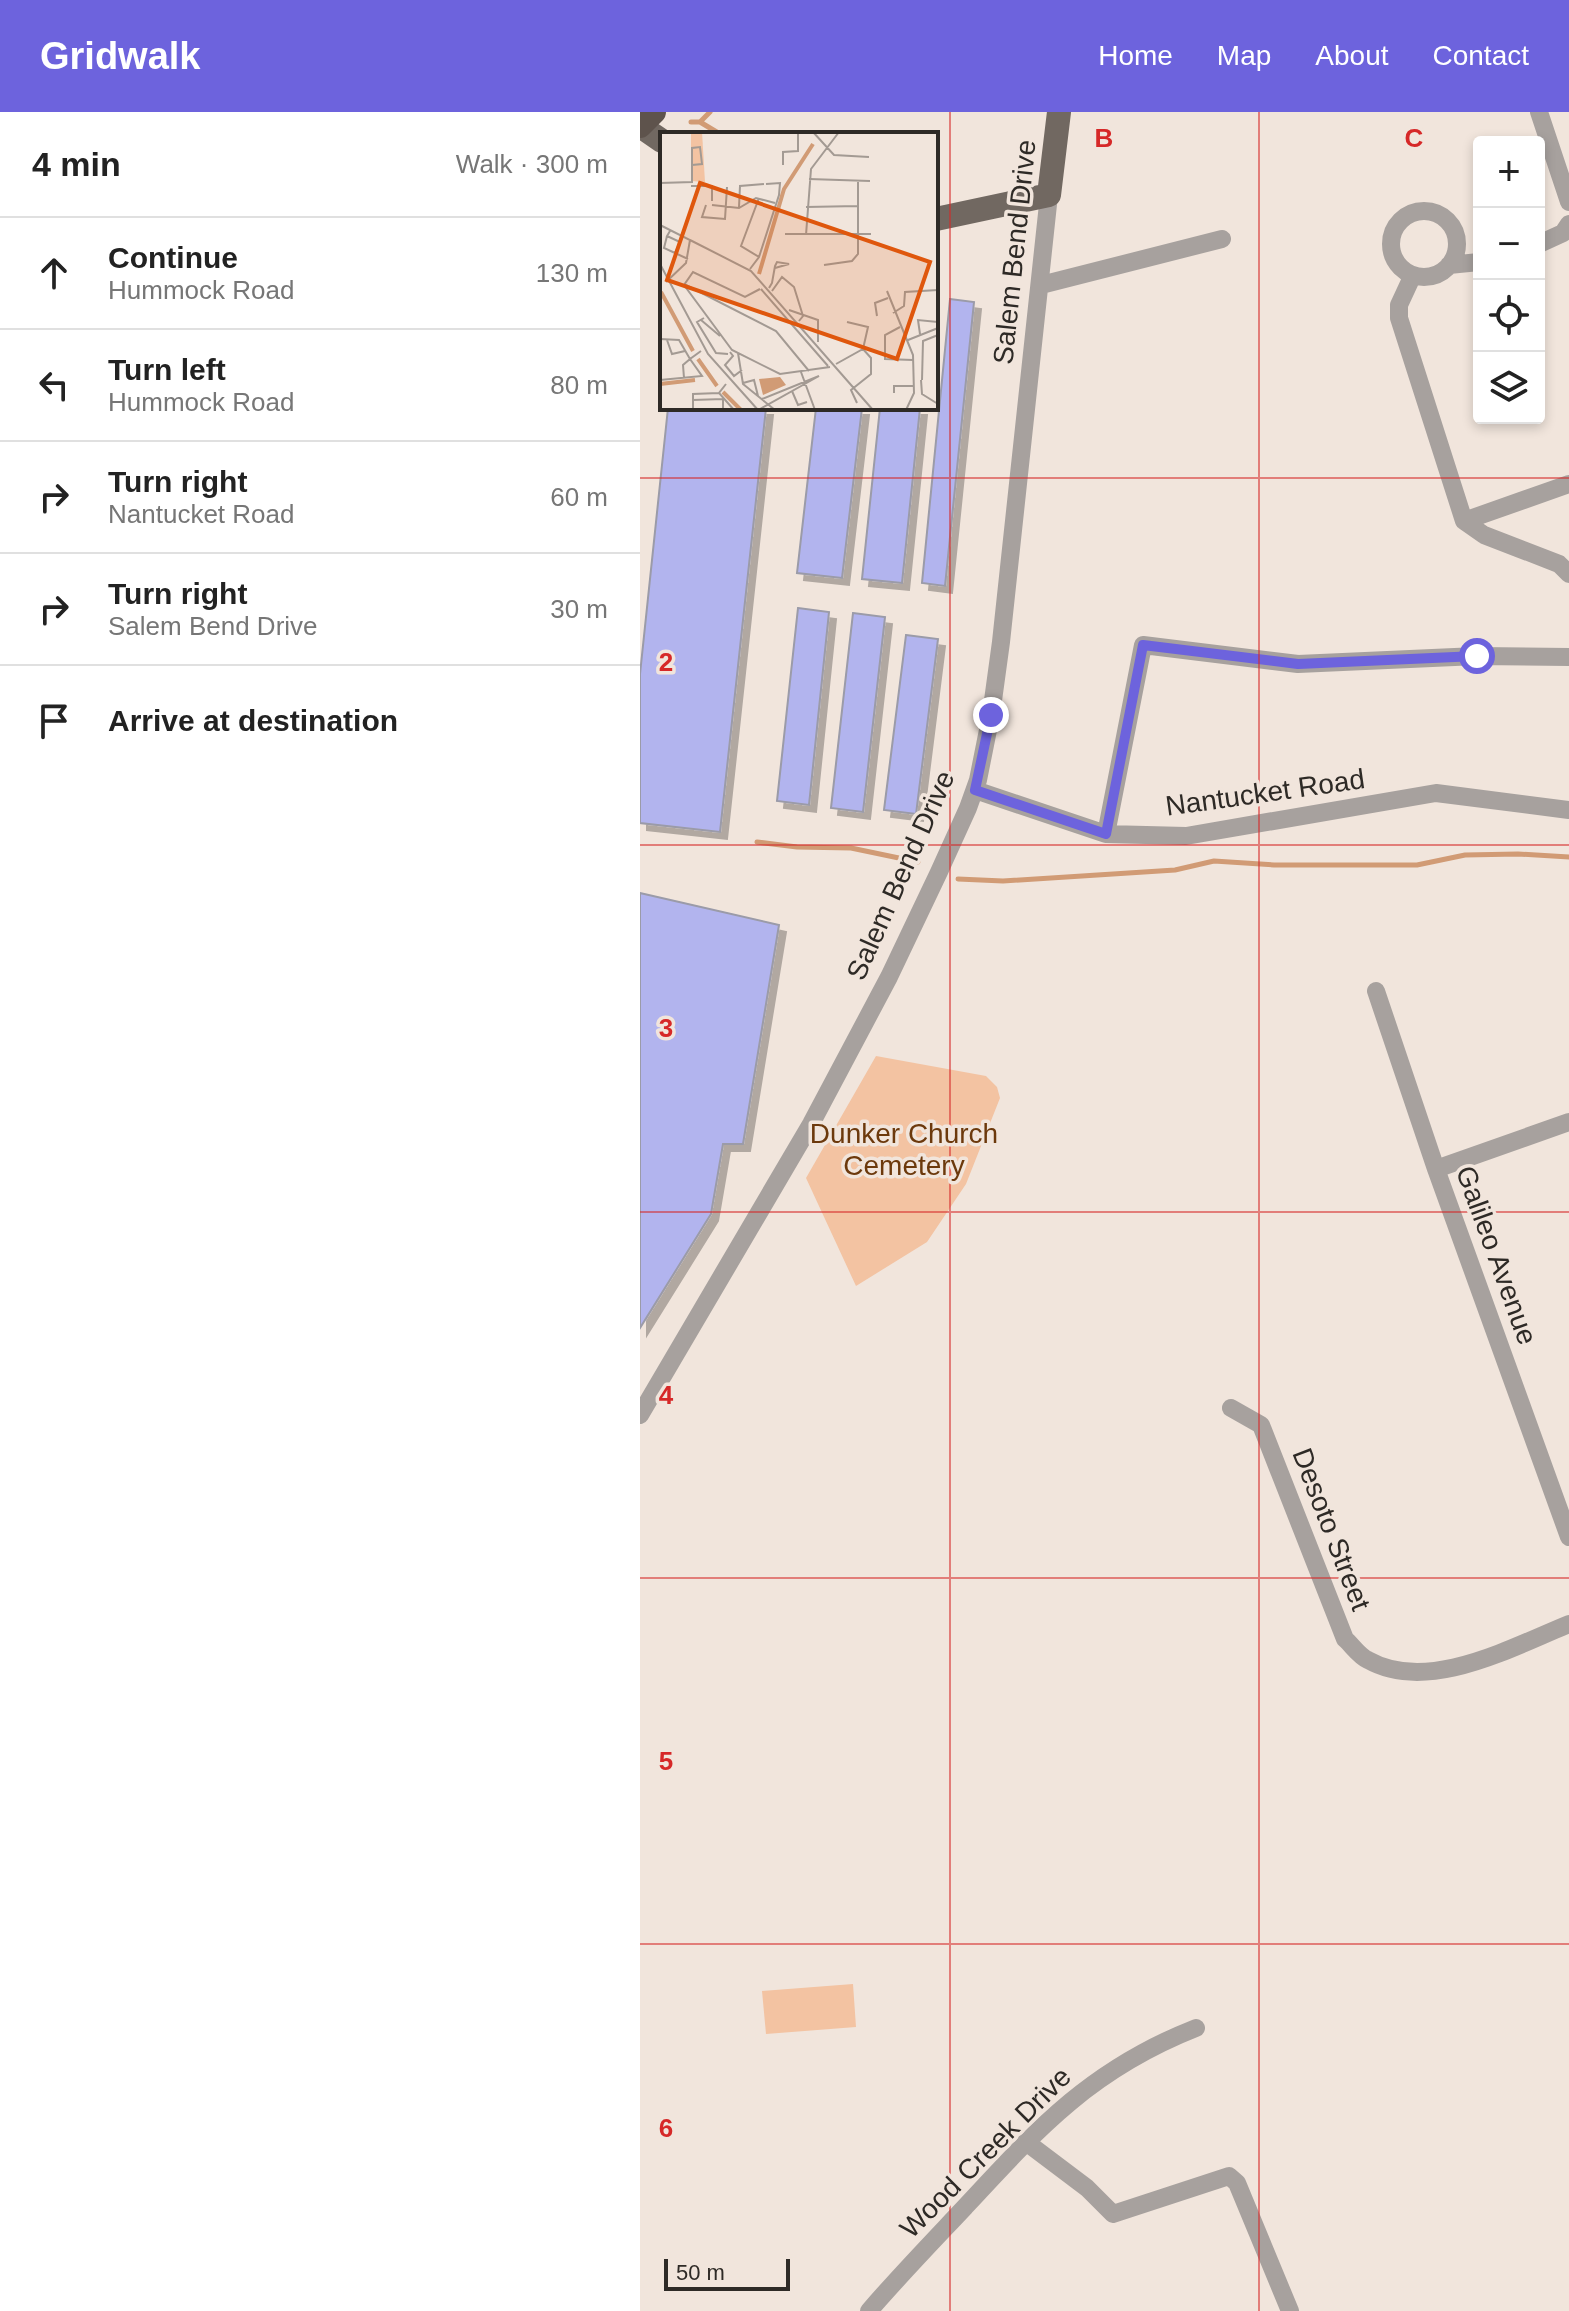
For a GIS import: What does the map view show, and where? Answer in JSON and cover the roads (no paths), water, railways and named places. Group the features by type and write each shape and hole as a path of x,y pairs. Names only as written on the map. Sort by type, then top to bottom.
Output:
{"highway":[{"path":"640,126 654,112"}],"main road":[{"name":"Salem Bend Drive","path":"1049,195 1059,112"},
{"path":"640,126 660,140"},
{"path":"938,219 1049,195"}],"street":[{"path":"1539,112 1569,202"},
{"name":"Salem Bend Drive","path":"640,1415 811,1124 889,977 975,790 995,686 1049,195"},
{"path":"1415,211 1433,211 1451,223 1458,239 1456,257 1449,265 1431,278 1412,277 1394,261 1390,241 1399,221 1415,211"},
{"path":"1545,241 1563,233 1569,224"},
{"path":"1041,285 1222,239"},
{"path":"1449,265 1473,263"},
{"path":"1412,277 1399,305 1399,318 1464,521 1484,535 1559,564 1569,574"},
{"path":"1464,521 1569,484"},
{"path":"1106,834 1143,645 1298,664 1477,656 1569,657"},
{"name":"Nantucket Road","path":"975,790 1106,834 1186,836 1436,793 1569,810"},
{"name":"Galileo Avenue","path":"1376,991 1436,1169 1569,1537"},
{"path":"1436,1169 1569,1122"},
{"name":"Desoto Street","path":"1231,1408 1261,1425 1345,1639 1367,1660 1396,1670 1452,1670 1569,1624"},
{"name":"Wood Creek Drive","path":"869,2311 1026,2142 1073,2098 1132,2057 1196,2028"},
{"path":"1026,2142 1087,2188 1113,2214 1229,2176 1237,2183 1290,2311"}],"waterway":[{"path":"691,122 700,122 710,112"},
{"path":"700,122 717,132"},
{"path":"757,842 797,847 851,848 918,862"},
{"path":"958,879 1003,881 1175,870 1214,861 1274,865 1417,865 1465,855 1569,857"}],"park label":[{"name":"Dunker Church Cemetery","path":"904,1149"}]}
